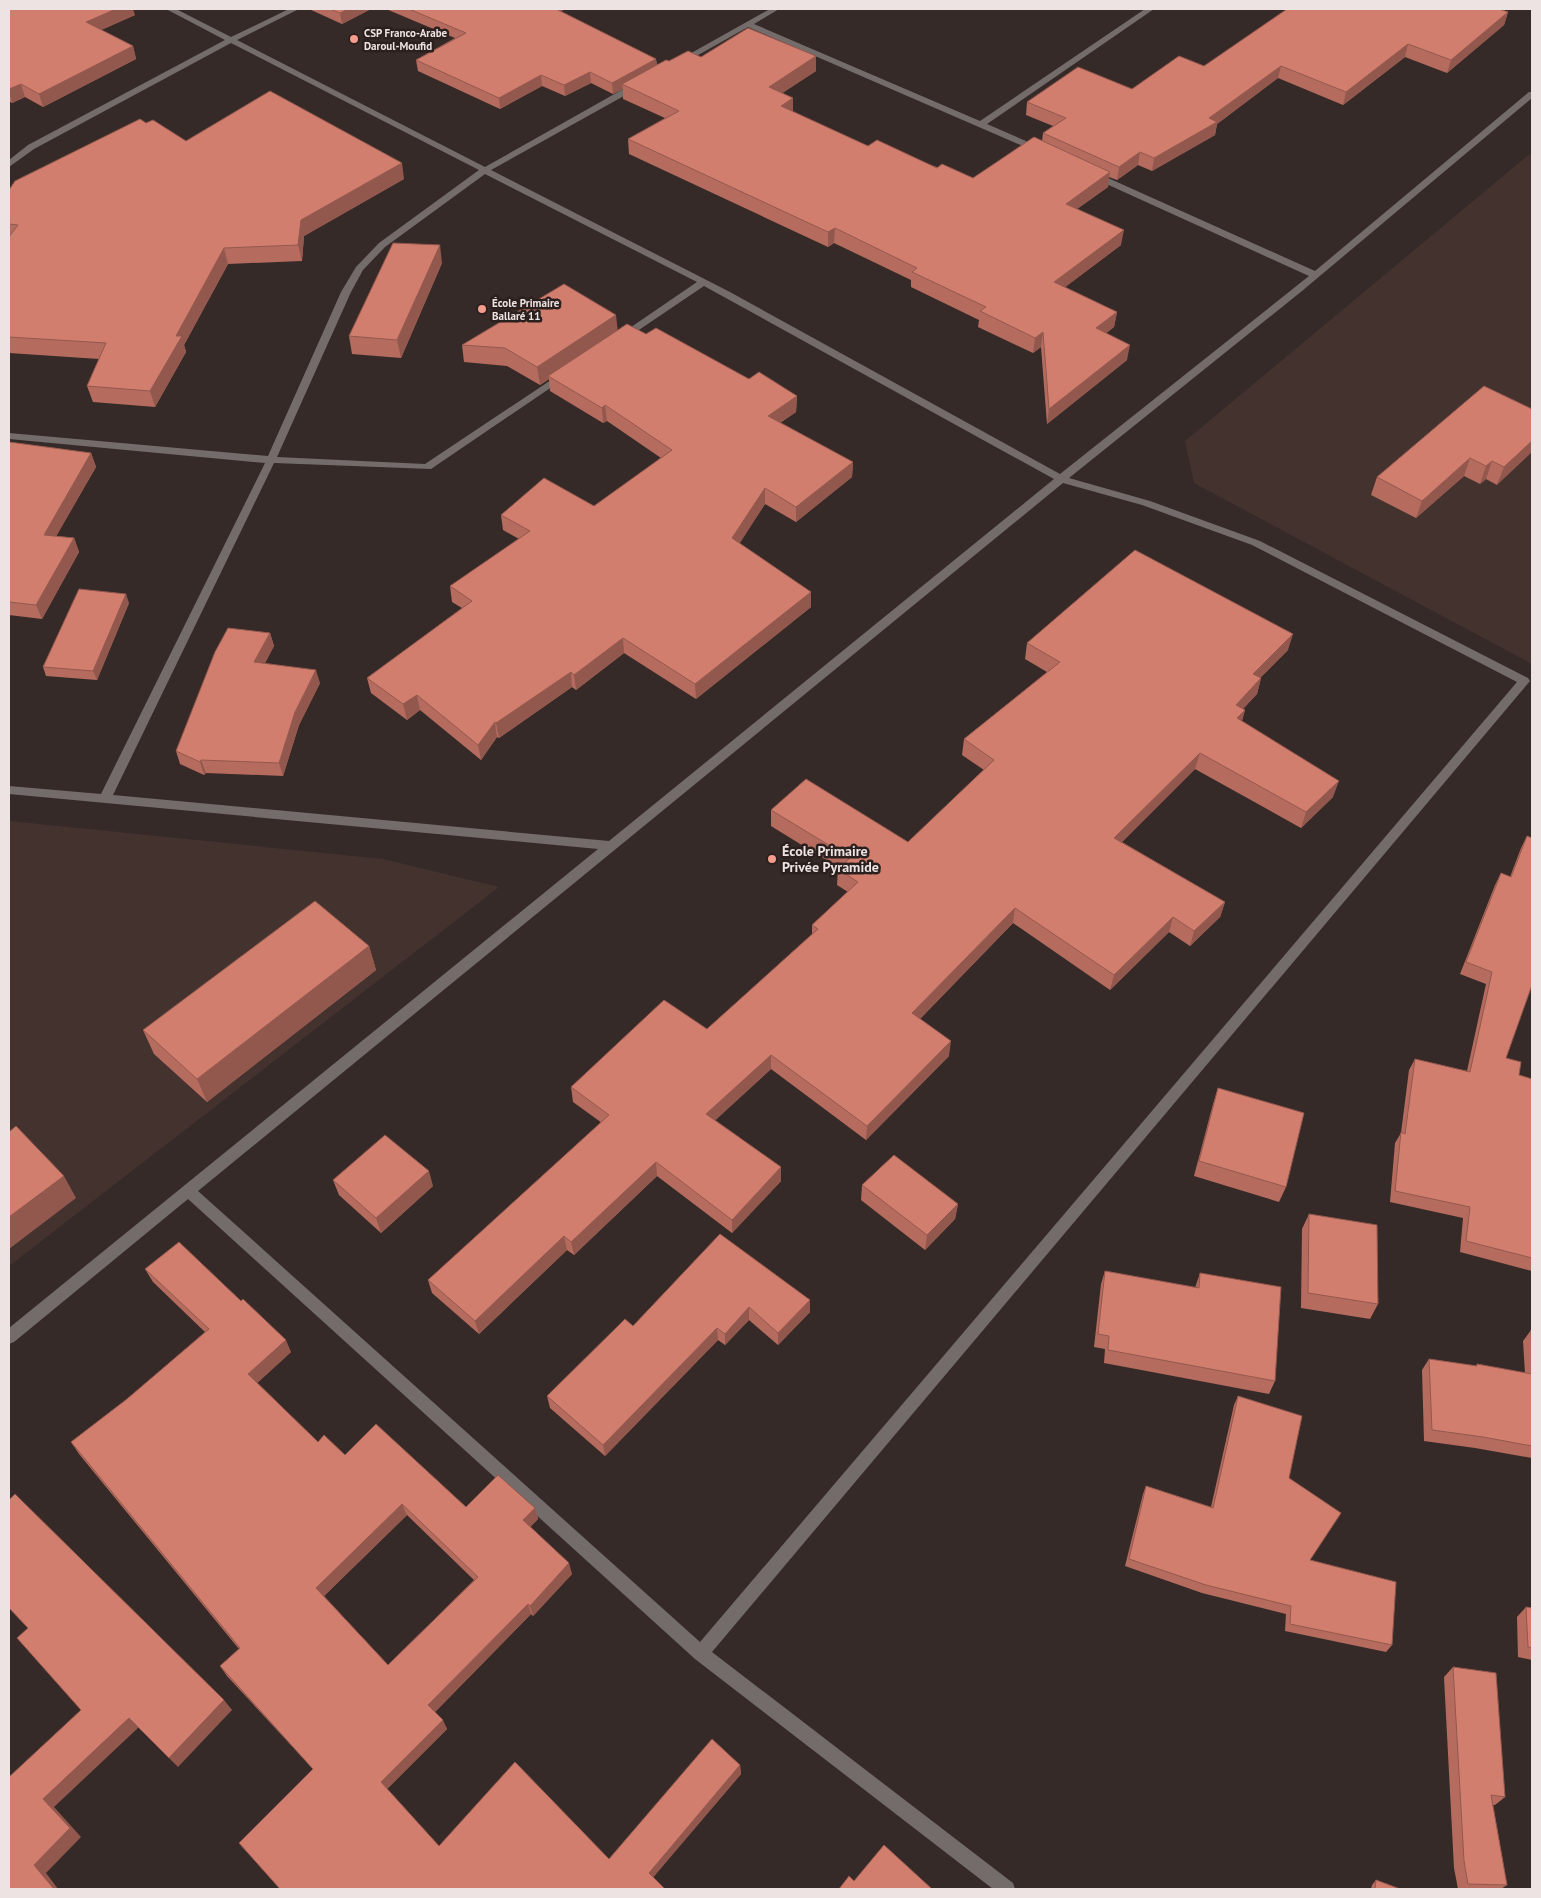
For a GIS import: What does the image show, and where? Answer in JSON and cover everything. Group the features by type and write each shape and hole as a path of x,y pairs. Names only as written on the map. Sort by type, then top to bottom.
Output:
{"street":[{"path":"170,9 704,282 1061,479 1146,503 1256,542 1528,683 701,1653"},
{"path":"9,164 31,147 231,40 294,9"},
{"path":"672,66 775,9"},
{"path":"982,124 1150,9"},
{"path":"748,24 982,124 1045,153"},
{"path":"105,799 271,460 346,292 359,269 382,246 485,170 646,80"},
{"path":"9,1337 1061,479 1315,276 1532,94"},
{"path":"1081,169 1315,276"},
{"path":"615,342 704,282"},
{"path":"9,436 271,460 427,467 574,369"},
{"path":"9,790 611,846"},
{"path":"188,1191 701,1653 1007,1889"}],"shaded area":[{"path":"1532,152 1532,664 1194,483 1185,441"},
{"path":"9,821 383,859 499,887 9,1266"}],"building":[{"path":"9,9 116,9 86,22 133,46 39,94 21,84 9,89"},
{"path":"330,9 348,9 340,13"},
{"path":"409,9 556,9 656,59 612,83 590,72 564,85 541,75 499,98 416,60 466,33"},
{"path":"1287,9 1499,9 1508,12 1451,60 1408,44 1346,92 1281,66 1209,118 1217,122 1154,158 1140,152 1119,167 1043,133 1066,118 1027,102 1078,67 1132,89 1179,56 1204,66"},
{"path":"748,28 816,56 769,87 793,98 781,106 868,146 877,140 937,168 942,164 973,178 1034,137 1110,172 1066,204 1124,230 1054,282 1117,312 1096,328 1130,345 1049,409 1043,332 1035,338 980,311 986,307 912,272 917,268 835,228 828,232 628,139 679,111 622,84 666,60 669,61 688,51 701,57"},
{"path":"270,91 402,163 301,220 298,245 224,248 176,336 182,336 150,391 87,386 106,343 9,337 9,237 18,225 9,224 9,190 15,181 140,119 146,123 153,120 186,141"},
{"path":"393,243 440,245 397,340 349,336"},
{"path":"564,284 616,315 537,367 505,348 462,345"},
{"path":"627,324 646,334 656,328 749,379 759,372 797,396 768,416 853,462 796,507 765,488 732,538 811,592 695,684 623,638 574,675 571,672 495,722 478,745 417,695 403,704 367,678 472,601 450,586 530,531 501,515 544,478 594,506 672,450 605,405 602,408 548,376"},
{"path":"1484,386 1532,409 1532,441 1504,467 1492,461 1486,466 1470,458 1422,501 1377,477"},
{"path":"9,442 91,453 44,535 74,538 36,605 9,602"},
{"path":"1135,550 1293,634 1253,674 1261,678 1236,705 1245,710 1237,718 1339,781 1306,812 1200,753 1114,838 1225,902 1194,931 1173,917 1114,975 1015,908 912,1013 951,1041 867,1126 771,1055 706,1114 781,1167 732,1220 656,1162 571,1242 564,1236 475,1321 428,1280 609,1115 571,1087 664,1000 707,1029 818,929 812,925 858,882 838,869 850,858 771,810 806,779 908,842 994,760 964,739 1060,662 1027,643"},
{"path":"79,589 126,594 93,671 43,667"},
{"path":"228,628 270,633 254,662 316,670 295,712 279,763 201,760 200,762 176,751 215,652"},
{"path":"1527,836 1532,838 1532,985 1506,1058 1521,1062 1519,1075 1532,1079 1532,1258 1466,1241 1470,1207 1395,1191 1401,1132 1405,1134 1415,1059 1470,1072 1492,972 1466,962 1501,873 1511,877"},
{"path":"315,901 369,946 197,1079 143,1030"},
{"path":"1218,1088 1304,1113 1286,1187 1199,1161"},
{"path":"16,1126 64,1176 9,1217 9,1132"},
{"path":"385,1135 429,1171 376,1218 333,1180"},
{"path":"894,1155 958,1204 927,1235 862,1185"},
{"path":"1309,1214 1377,1225 1378,1304 1308,1293"},
{"path":"720,1234 810,1300 778,1333 749,1307 725,1334 717,1328 603,1445 547,1396 625,1319 633,1326"},
{"path":"179,1242 241,1301 243,1299 286,1340 248,1374 318,1442 324,1435 345,1455 376,1424 466,1507 498,1475 535,1508 523,1520 569,1563 530,1606 528,1604 428,1705 443,1720 381,1782 439,1846 515,1762 609,1859 712,1739 740,1765 649,1873 665,1889 280,1889 239,1843 313,1769 220,1666 240,1648 71,1442 127,1399 209,1329 145,1269","holes":["402,1504 478,1577 388,1665 316,1588"]},
{"path":"1105,1271 1199,1288 1200,1273 1281,1287 1275,1381 1108,1350 1109,1336 1098,1334"},
{"path":"1429,1359 1477,1366 1477,1364 1532,1374 1532,1446 1432,1430"},
{"path":"1238,1396 1302,1416 1289,1478 1341,1513 1310,1560 1396,1582 1392,1645 1290,1624 1291,1606 1206,1585 1129,1559 1146,1486 1213,1508"},
{"path":"15,1494 224,1700 169,1758 129,1718 43,1799 70,1828 34,1865 54,1889 9,1889 9,1777 81,1710 17,1638 28,1628 9,1608 9,1500"},
{"path":"1526,1607 1532,1608 1532,1648 1528,1647"},
{"path":"1453,1667 1496,1673 1505,1797 1491,1795 1507,1885 1468,1884 1464,1861"},
{"path":"884,1845 932,1889 839,1889 849,1876 854,1881"},
{"path":"1376,1880 1400,1889 1375,1889"}],"place":[{"name":"CSP Franco-Arabe Daroul-Moufid","path":"354,39"},
{"name":"École Primaire Ballaré 11","path":"482,309"},
{"name":"École Primaire Privée Pyramide","path":"772,859"}]}
